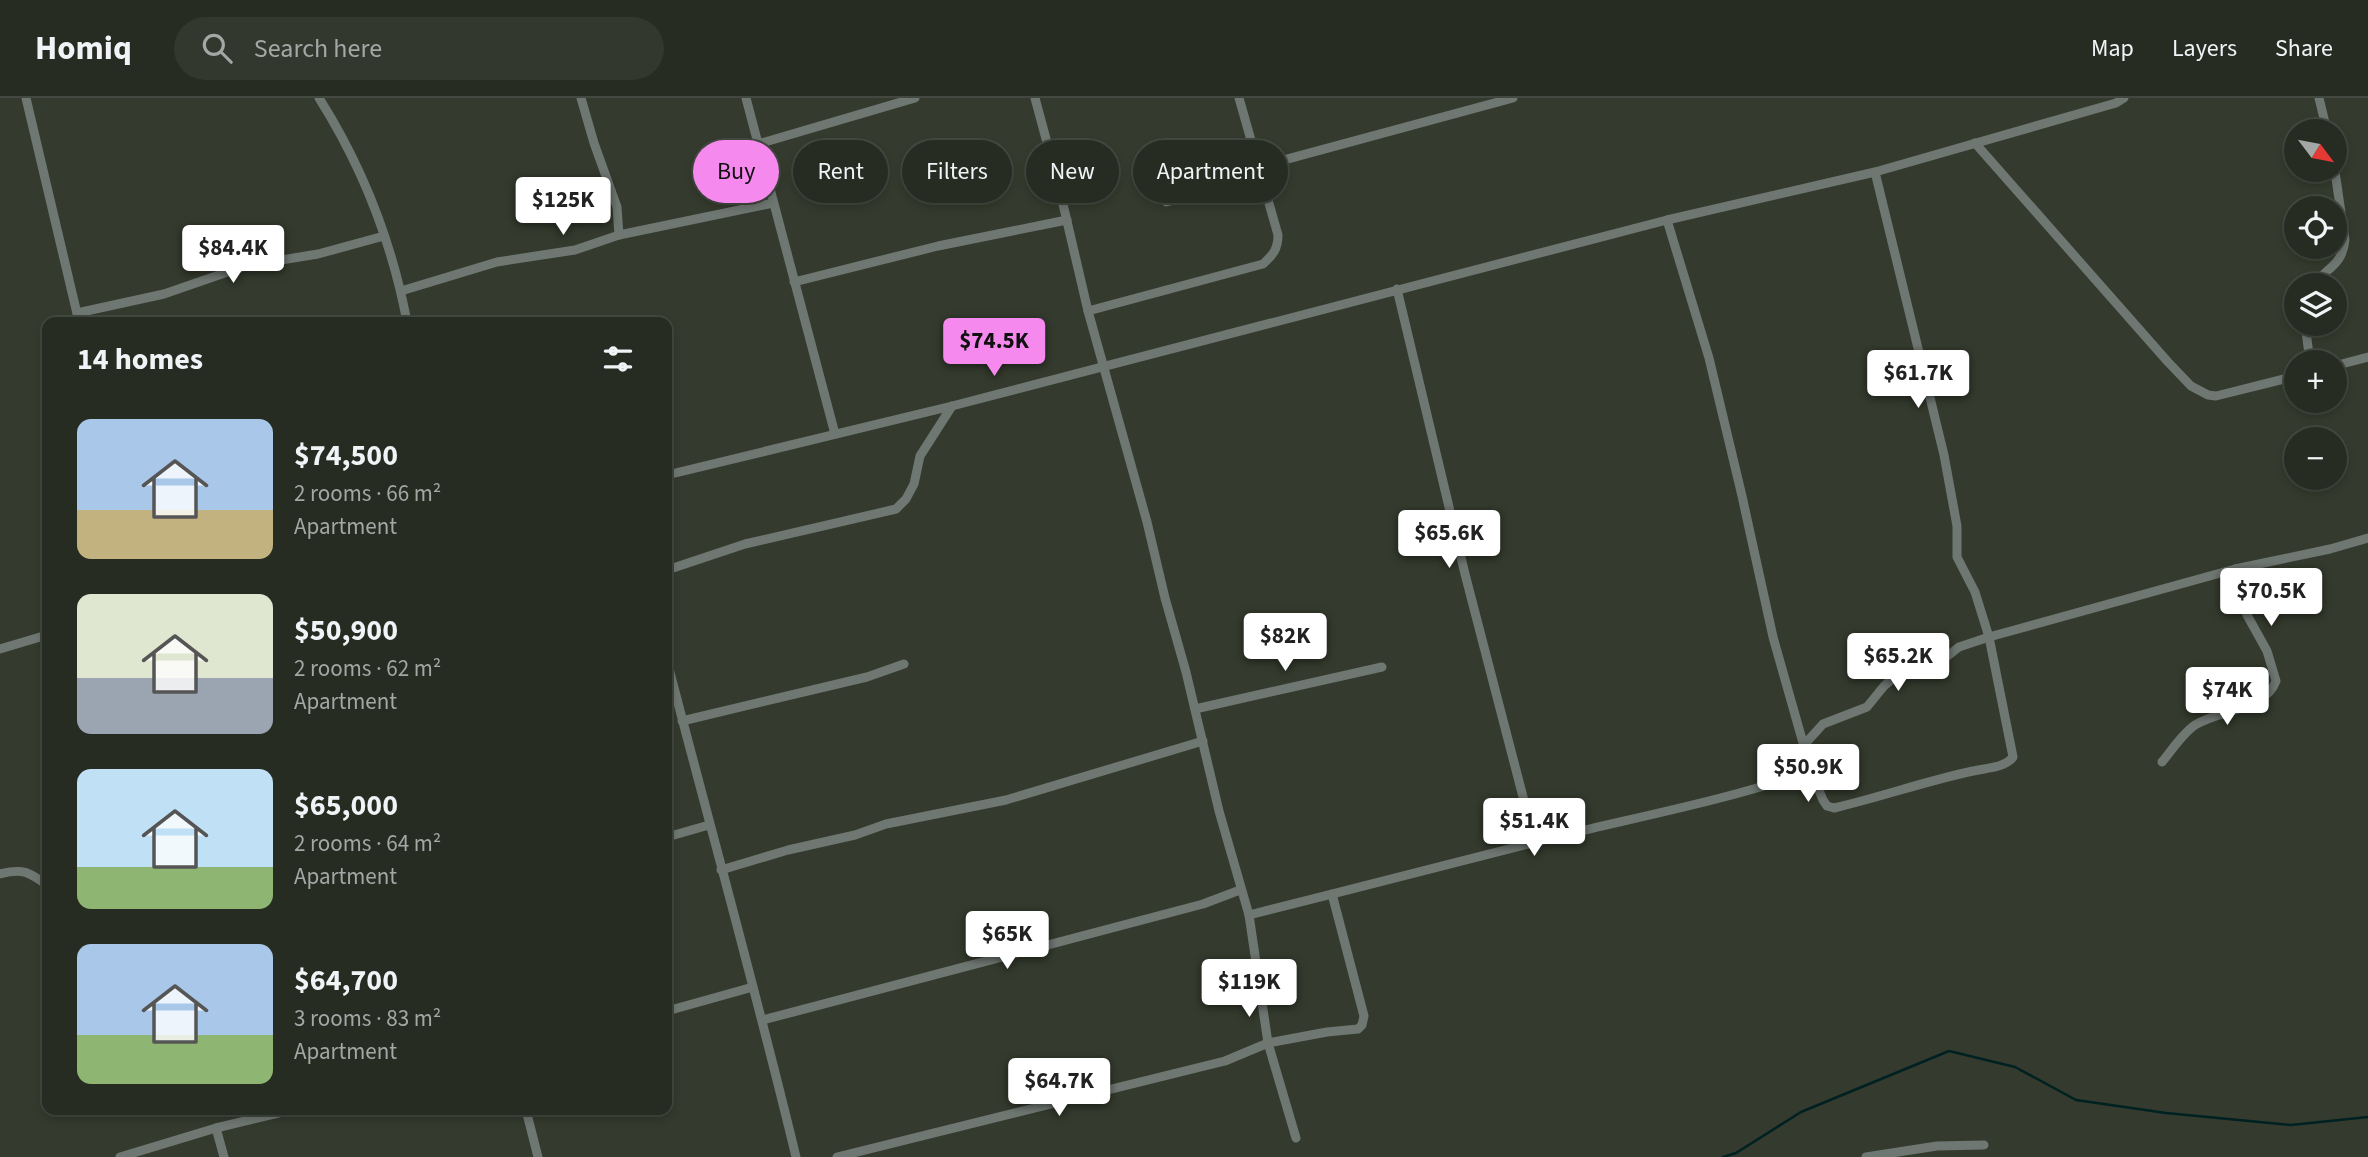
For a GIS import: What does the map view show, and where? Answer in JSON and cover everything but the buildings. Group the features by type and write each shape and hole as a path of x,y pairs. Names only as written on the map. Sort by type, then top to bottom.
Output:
{"street":[{"path":"26,98 78,317 164,294 245,266 318,254 384,236"},
{"path":"320,98 340,131 362,177 401,290 406,317"},
{"path":"581,98 617,207 619,235"},
{"path":"746,98 757,140"},
{"path":"772,140 915,98"},
{"path":"1035,98 1087,311 1104,365 1240,890 1249,915 1268,1043 1296,1138"},
{"path":"1239,98 1251,140"},
{"path":"1288,159 1513,98"},
{"path":"672,474 952,406 1667,220 1875,172 2116,103 2124,98"},
{"path":"2319,98 2324,119"},
{"path":"1975,144 2191,386 2216,396 2284,379"},
{"path":"1667,220 1709,358 1773,637 1811,771 1823,800 1827,806 1834,808 1939,778 2000,766 2011,761 2013,751 1989,637 1975,592 1957,557 1955,515 1944,455 1875,172"},
{"path":"2326,273 2342,258 2344,251 2345,240 2336,182"},
{"path":"401,290 497,262 575,250 619,235 773,203 835,434"},
{"path":"1087,311 1263,264 1273,255 1278,244 1278,234 1269,203"},
{"path":"794,282 938,246 1066,220"},
{"path":"1397,289 1495,694 1535,842"},
{"path":"2347,363 2368,357"},
{"path":"672,568 745,544 896,509 915,484 920,456 952,406"},
{"path":"1804,745 1823,724 1867,707 1897,675 1936,665 1959,648 1989,637 2235,569 2368,538"},
{"path":"2162,762 2194,726 2259,700 2272,691 2276,681 2267,651 2248,615 2235,569"},
{"path":"0,649 42,636"},
{"path":"682,721 867,677 904,664"},
{"path":"1195,709 1382,667"},
{"path":"672,681 763,1020 796,1157"},
{"path":"721,870 788,850 855,835 886,824 1006,800 1203,741"},
{"path":"1249,915 1535,842 1713,802 1811,771"},
{"path":"672,836 709,825"},
{"path":"0,874 19,870 30,873 42,881"},
{"path":"763,1020 1203,904 1240,890"},
{"path":"837,1157 1191,1070 1225,1061 1268,1043 1358,1029 1364,1016 1332,894"},
{"path":"672,1010 752,987"},
{"path":"120,1157 270,1115"},
{"path":"527,1115 538,1157"},
{"path":"216,1128 224,1157"},
{"path":"1866,1157 1937,1146 1984,1145"}],"waterway":[{"path":"1723,1157 1736,1153 1801,1112 1949,1051 2015,1067 2076,1100 2166,1113 2291,1125 2368,1117"}]}
